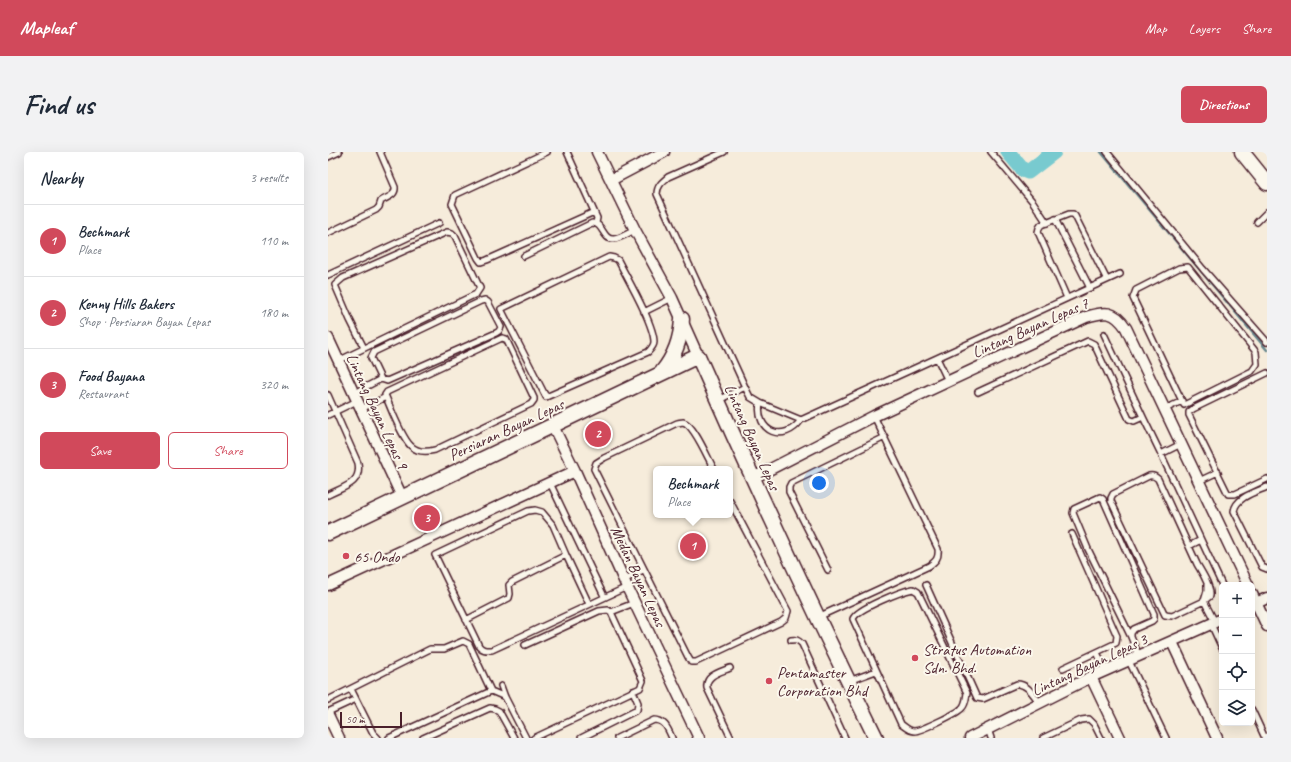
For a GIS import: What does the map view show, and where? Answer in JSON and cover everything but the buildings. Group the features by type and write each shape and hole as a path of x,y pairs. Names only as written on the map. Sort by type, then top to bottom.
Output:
{"street":[{"name":"Lintang Bayan Lepas","path":"597,152 635,230 682,319 817,617 876,738"},
{"path":"611,180 664,152"},
{"path":"1242,152 1267,183"},
{"name":"Lintang Bayan Lepas 7","path":"753,478 874,416 1086,316 1101,312 1112,314 1119,318 1126,328 1247,582"},
{"path":"661,374 677,349 681,334 682,319"},
{"name":"Lintang Bayan Lepas 9","path":"328,338 402,497"},
{"name":"Persiaran Bayan Lepas","path":"328,533 698,356"},
{"name":"Medan Bayan Lepas","path":"553,426 575,471 634,603 699,738"},
{"path":"328,585 575,471"},
{"path":"1255,600 1267,598"},
{"path":"1255,604 1267,626"},
{"name":"Lintang Bayan Lepas 3","path":"970,738 990,734 1040,703 1106,671 1216,622"},
{"path":"1172,642 1216,738"},
{"path":"1091,678 1120,738"},
{"path":"328,715 339,738"}],"lane":[{"path":"328,158 339,152"},
{"path":"328,233 376,210 381,201 394,194 396,191 380,152"},
{"path":"547,152 455,195 452,204 481,262 594,212"},
{"path":"567,152 594,212 596,223"},
{"path":"724,152 668,177 659,186 657,194 750,397 760,404 801,420"},
{"path":"991,152 1033,202 1047,223"},
{"path":"1106,152 1203,269 1267,342"},
{"path":"1257,222 1267,212"},
{"path":"1067,298 1038,232 1039,228 1055,219 1069,214 1073,214 1075,216 1106,280"},
{"path":"1055,219 1090,288"},
{"path":"328,274 439,223"},
{"path":"524,256 592,223 600,225 608,238 612,239 635,230"},
{"path":"338,360 364,348 476,294 480,288 456,236 447,232 342,278 337,282 335,285 364,348"},
{"path":"609,257 618,260 644,312 652,332 654,342 653,346 648,352 546,397 501,309 609,257"},
{"path":"1188,267 1256,352 1257,364 1252,371 1246,375 1184,405 1182,401 1133,298 1136,290 1179,268 1188,267"},
{"path":"760,404 758,412 760,420 765,427 772,432 788,432 796,427 801,420 1120,274"},
{"path":"644,312 672,298"},
{"path":"485,300 488,302 501,327 500,331 387,381 381,379 371,358 374,352 481,301 485,300"},
{"path":"1104,334 1221,582"},
{"path":"502,338 508,341 534,400 530,404 435,450 427,452 418,451 406,440 386,398 385,395 387,392 502,338"},
{"path":"978,392 1088,341 1094,344 1127,417 1134,420 1143,417"},
{"path":"937,358 948,381"},
{"path":"1267,373 1193,409 1190,412 1190,417 1227,492 1230,495 1267,478"},
{"path":"328,415 357,401 381,379"},
{"path":"718,401 746,387"},
{"path":"328,395 358,463 359,471 357,478 351,484 328,495"},
{"path":"357,401 386,398"},
{"path":"1165,409 1182,401"},
{"path":"817,617 929,566 939,556 938,550 874,416"},
{"path":"712,466 690,426 683,422 676,423 617,451 596,463 594,469 643,570 691,662 696,662 780,622 786,618 788,611 733,507"},
{"path":"828,570 789,492 789,487 791,483 885,437"},
{"path":"1161,454 1181,444"},
{"path":"1199,481 1218,472"},
{"path":"1149,476 1154,476 1158,479 1189,546 1211,593 1209,598 1204,601 1172,616 1165,615 1111,496 1114,492 1149,476"},
{"path":"550,483 604,596"},
{"path":"1267,487 1237,502 1234,511 1262,567 1267,569"},
{"path":"1130,635 1132,630 1150,622 1154,616 1103,499 1095,498 1074,509 1073,513 1088,549 1139,656"},
{"path":"589,604 553,525 546,515 535,510 528,511 435,555 479,646 486,650 492,650 589,604 625,583 643,570"},
{"path":"1063,668 1114,644 1118,638 1072,534"},
{"path":"1189,546 1201,540"},
{"path":"466,620 509,598 509,585 512,582 566,555"},
{"path":"926,585 978,698 983,699 1017,684 1022,684 1027,687 1040,703"},
{"path":"913,589 918,592 967,693 965,702 962,708 922,730 910,731 901,724 876,670 853,619 854,616 857,613 891,596 913,589"},
{"path":"1204,601 1216,622 1219,635"},
{"path":"525,645 598,611 608,610 611,612 634,603"},
{"path":"534,738 640,688 643,684 643,679 611,612"},
{"path":"791,640 799,641 802,644 845,738"},
{"path":"328,700 430,650 444,649 463,641 469,644 491,691 505,698"},
{"path":"1097,652 1106,671"},
{"path":"1129,661 1166,738"},
{"path":"730,668 711,677 706,684 731,738"},
{"path":"848,682 876,670"},
{"path":"502,686 505,698 526,738"},
{"path":"351,689 373,733 378,738"},
{"path":"388,738 491,691"},
{"path":"581,738 637,710 638,703 633,691"},
{"path":"328,712 356,699"},
{"path":"424,738 490,708 499,711 514,738"},
{"path":"1255,716 1265,738"},
{"path":"1043,738 1081,720 1088,719 1094,724 1102,738"},
{"path":"617,738 654,720 659,720 666,725 672,738"}],"waterway":[{"path":"1008,152 1023,170 1028,172 1054,152"},
{"path":"1101,152 1267,350"}],"place":[{"name":"Kenny Hills Bakers","path":"598,434"},
{"name":"Food Bayana","path":"427,518"},
{"name":"Bechmark","path":"693,546"},
{"name":"65 Ondo","path":"346,556"},
{"name":"Stratus Automation Sdn. Bhd.","path":"915,658"},
{"name":"Pentamaster Corporation Bhd","path":"769,681"}]}
